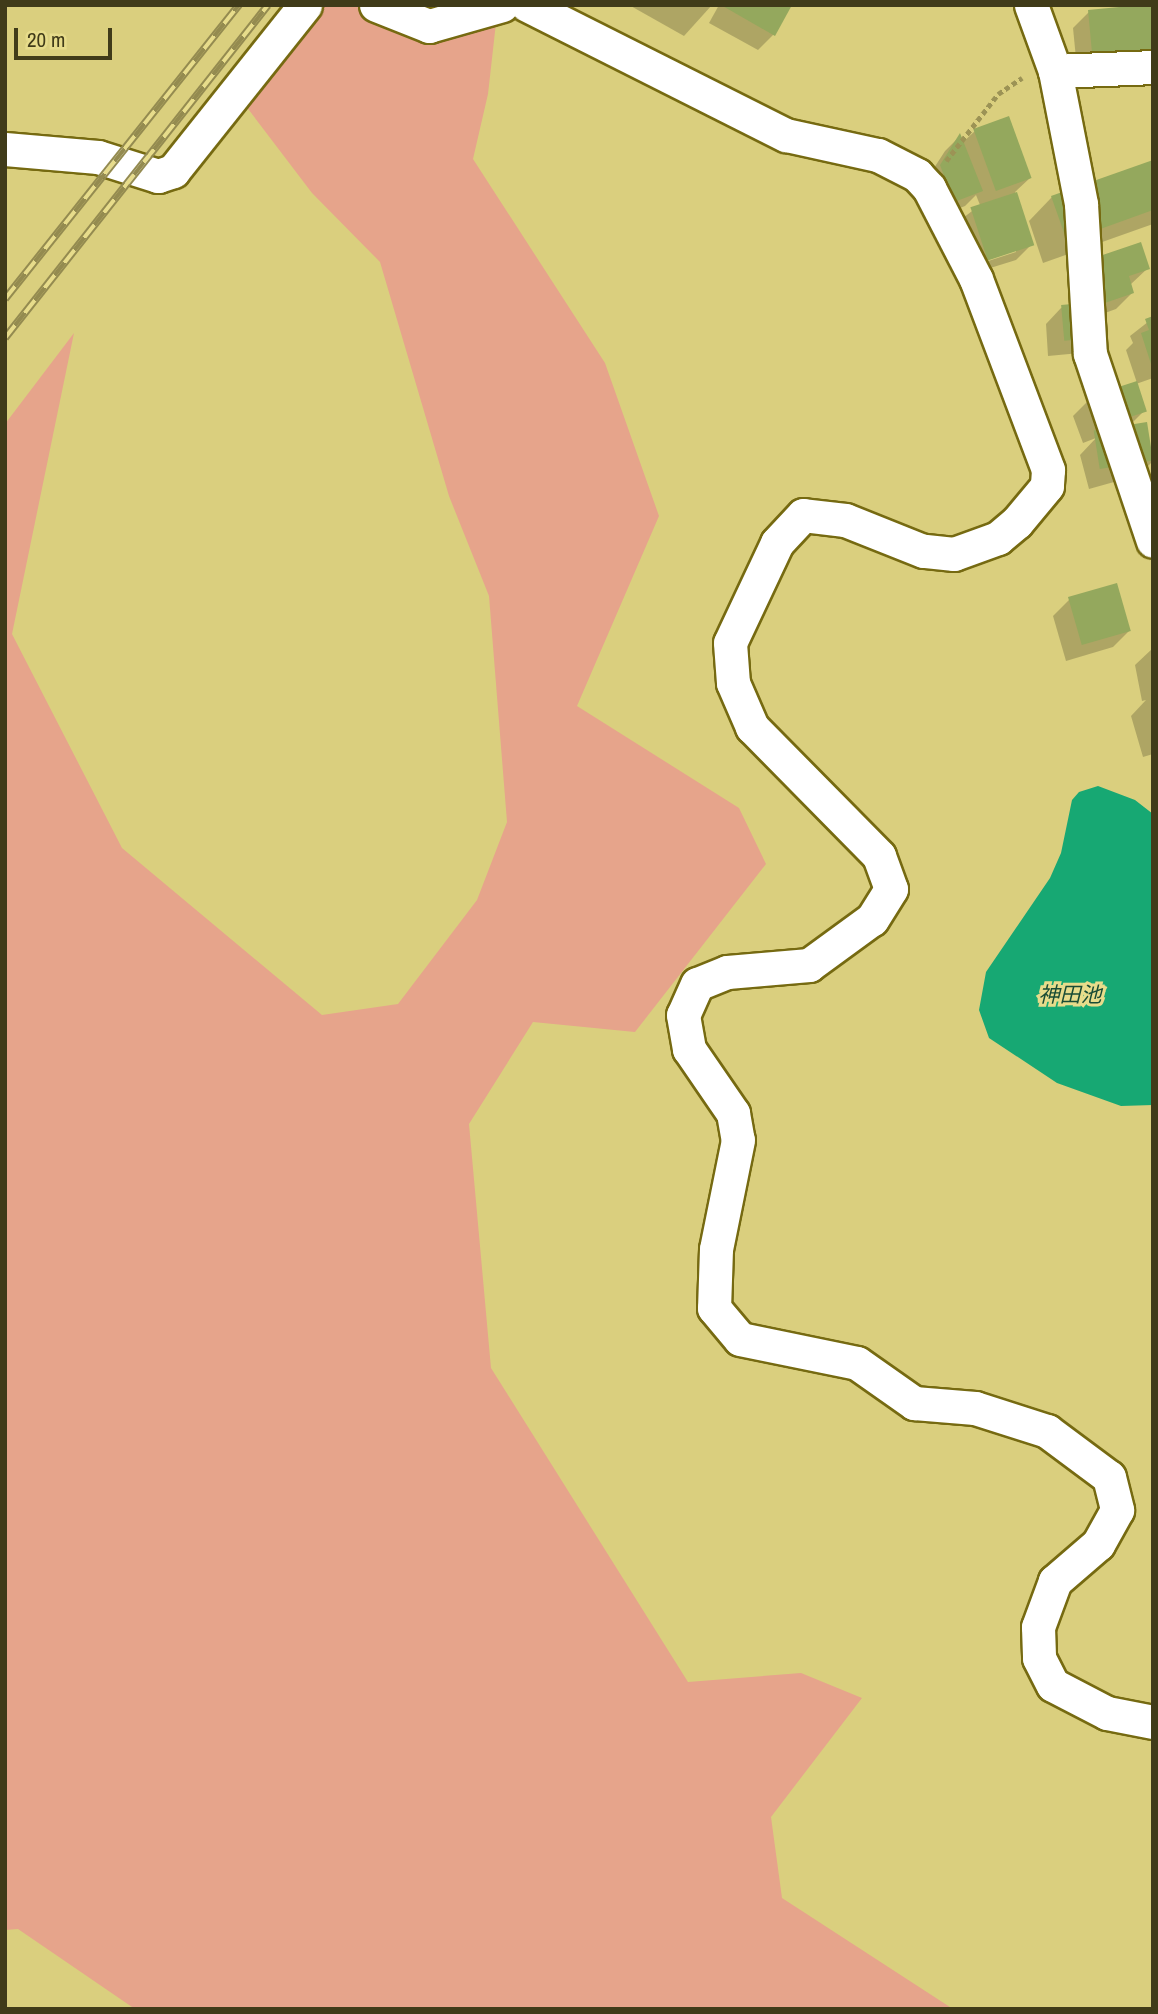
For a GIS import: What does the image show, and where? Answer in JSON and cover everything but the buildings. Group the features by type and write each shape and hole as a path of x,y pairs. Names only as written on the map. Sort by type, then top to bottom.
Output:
{"street":[{"path":"5,149 98,157 158,176 173,171 306,5"},
{"path":"376,5 429,26 502,5"},
{"path":"527,5 786,135 878,155 917,175 929,188 976,279 1048,470 1047,486 1036,504 998,538 954,554 923,551 845,520 803,515 777,544 730,643 733,683 752,727 879,856 891,889 872,919 809,965 727,972 697,984 683,1014 689,1049 712,1076 733,1113 738,1140 716,1249 715,1307 740,1339 857,1363 914,1403 975,1408 1047,1431 1109,1477 1117,1510 1098,1544 1055,1581 1038,1627 1039,1658 1053,1685 1107,1713 1153,1722"},
{"path":"1031,5 1054,69 1082,204 1090,354 1153,541"},
{"path":"1054,69 1153,66"}],"path":[{"path":"929,188 998,93 1054,69"}],"shaded area":[{"path":"320,5 498,5 488,94 473,159 605,363 659,516 577,706 739,808 766,864 635,1032 533,1022 469,1124 491,1368 688,1682 801,1673 862,1698 771,1817 782,1898 953,2009 135,2009 18,1929 5,1930 5,424 74,333 12,634 122,848 322,1015 398,1004 477,900 507,822 489,596 449,496 380,262 312,193 236,93"}],"water":[{"name":"神田池","path":"1098,786 1135,800 1153,814 1153,1105 1121,1106 1057,1083 989,1038 979,1010 986,972 1050,878 1061,853 1072,800 1079,792"}],"railway":[{"path":"5,299 239,5"},
{"path":"5,338 268,5"}]}
